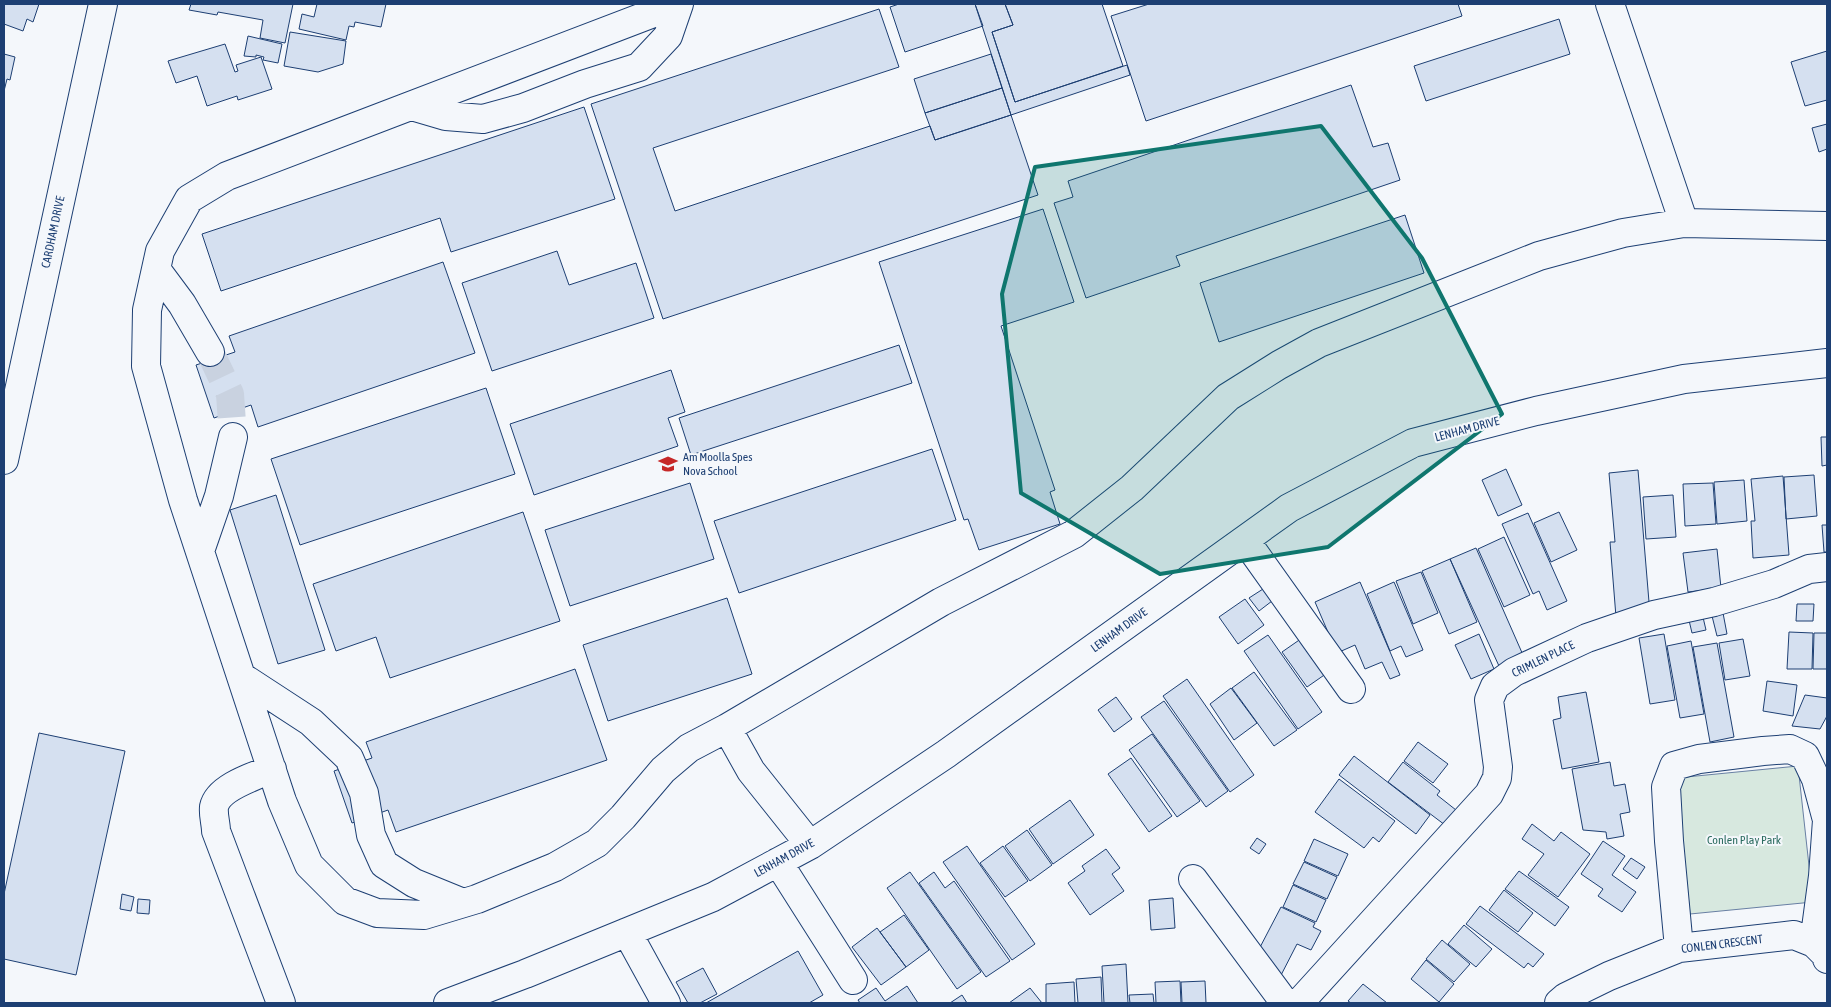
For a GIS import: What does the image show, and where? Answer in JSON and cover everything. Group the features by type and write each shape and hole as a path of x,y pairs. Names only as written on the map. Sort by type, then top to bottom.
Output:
{"street":[{"name":"CARDHAM DRIVE","path":"4,460 102,4"},
{"path":"678,4 227,176 189,199 160,251 147,310 146,366 183,500 282,801 308,864 346,901 378,912 424,915 463,904 555,867 597,843 623,817 663,770 689,748 727,728 941,602 1074,534 1132,488 1228,397 1278,365 1319,343 1539,256 1623,233 1684,223 1827,226"},
{"path":"412,106 446,116 483,119 523,108 585,84 639,67 668,36 678,4"},
{"path":"1610,4 1684,223"},
{"path":"156,269 182,304 210,352"},
{"name":"LENHAM DRIVE","path":"448,1003 525,974 713,897 810,845 946,754 1289,508 1412,443 1536,411 1684,379 1827,363"},
{"path":"200,551 219,496 233,437"},
{"path":"1245,540 1352,689"},
{"name":"CRIMLEN PLACE","path":"1299,1003 1489,794 1497,778 1498,768 1489,700 1495,686 1514,672 1587,638 1654,615 1714,602 1809,570 1827,567"},
{"path":"242,677 311,722 349,758 364,794 371,835 384,864 414,883 463,904"},
{"path":"727,728 751,772 810,845"},
{"path":"1679,948 1666,787 1674,766 1699,759 1790,749 1805,756 1816,779 1827,820 1820,951"},
{"path":"272,769 232,786 220,796 214,807 216,831 281,1003"},
{"path":"778,862 853,980"},
{"path":"1193,879 1285,1003"},
{"path":"627,932 666,1003"},
{"name":"CONLEN CRESCENT","path":"1559,1003 1566,997 1609,976 1679,948 1794,934 1820,951"}],"highlighted area":[{"path":"1321,126 1422,258 1502,414 1328,547 1160,574 1021,493 1002,294 1035,167"}],"green space":[{"name":"Conlen Play Park","path":"1798,766 1813,902 1690,914 1676,778"}],"building":[{"path":"4,4 39,4 33,22 27,19 23,31 4,24"},
{"path":"191,4 293,4 285,43 260,38 263,20 218,12 217,15 189,10"},
{"path":"317,4 386,4 381,27 355,22 354,27 349,26 346,40 299,29 302,14 314,17"},
{"path":"899,4 975,4 983,26 905,52 890,7"},
{"path":"975,4 1005,4 1013,25 992,32 1015,102 1127,65 1130,75 1011,115"},
{"path":"1005,4 1102,4 1123,66 1015,102 992,32 1013,25"},
{"path":"1149,4 1458,4 1462,16 1146,121 1111,16"},
{"path":"879,9 899,67 653,148 675,211 930,126 935,140 1011,115 1038,195 663,319 591,104"},
{"path":"1559,19 1570,54 1426,101 1414,66"},
{"path":"290,32 346,41 343,64 318,72 284,66"},
{"path":"248,36 282,44 278,63 263,60 264,57 256,55 256,57 244,56"},
{"path":"225,44 235,72 238,71 236,65 261,57 272,89 238,100 237,96 207,106 197,76 176,83 168,61"},
{"path":"1827,51 1827,100 1805,106 1791,62"},
{"path":"4,54 15,57 10,80 7,79 4,91"},
{"path":"991,54 1002,88 925,113 914,79"},
{"path":"1351,85 1373,147 1388,143 1400,180 1176,256 1180,266 1086,298 1054,203 1073,197 1068,181"},
{"path":"1002,88 1011,115 935,140 925,113"},
{"path":"584,107 615,199 451,252 440,218 221,291 202,234"},
{"path":"1827,124 1827,149 1819,152 1812,128"},
{"path":"1043,209 1074,302 1001,326 1055,490 1050,492 1060,524 979,550 968,519 964,520 879,262"},
{"path":"1405,215 1424,273 1219,342 1200,283"},
{"path":"557,251 569,285 636,263 654,318 492,371 462,283"},
{"path":"443,262 475,353 258,427 251,405 214,418 196,365 235,352 229,336"},
{"path":"899,345 912,383 691,455 679,418"},
{"path":"671,370 685,412 668,418 678,446 534,495 510,424"},
{"path":"486,388 515,474 300,545 271,459"},
{"path":"1821,437 1827,437 1827,465 1822,466"},
{"path":"932,449 956,520 739,593 714,521"},
{"path":"1506,469 1522,505 1498,516 1482,480"},
{"path":"1638,470 1650,614 1616,617 1610,542 1615,542 1609,473"},
{"path":"1814,475 1817,516 1786,519 1784,477"},
{"path":"1783,476 1789,555 1753,558 1751,521 1755,521 1751,479"},
{"path":"1744,480 1747,521 1717,524 1714,482"},
{"path":"690,483 714,559 570,606 545,530"},
{"path":"1713,483 1716,524 1685,526 1683,484"},
{"path":"276,495 325,650 278,664 230,510"},
{"path":"1673,495 1676,537 1646,539 1643,497"},
{"path":"523,512 560,621 390,678 376,637 336,651 313,584"},
{"path":"1559,512 1577,550 1551,562 1534,523"},
{"path":"1528,513 1567,601 1547,610 1539,591 1533,594 1502,524"},
{"path":"1822,525 1827,525 1827,552 1824,552"},
{"path":"1504,537 1530,595 1504,607 1478,549"},
{"path":"1476,548 1523,655 1499,666 1450,559"},
{"path":"1717,549 1721,588 1688,592 1683,553"},
{"path":"1450,559 1477,622 1449,634 1422,571"},
{"path":"1421,572 1438,613 1413,624 1396,581"},
{"path":"1360,582 1400,675 1390,679 1382,662 1365,669 1355,645 1337,653 1315,602"},
{"path":"1394,582 1423,650 1406,657 1401,646 1390,651 1367,594"},
{"path":"1263,589 1272,601 1259,611 1249,598"},
{"path":"727,598 752,674 608,721 583,645"},
{"path":"1245,599 1264,625 1238,644 1219,617"},
{"path":"1797,604 1814,604 1813,621 1796,621"},
{"path":"1702,613 1706,630 1692,633 1688,616"},
{"path":"1723,613 1727,634 1717,636 1712,616"},
{"path":"1789,632 1813,633 1812,669 1787,669"},
{"path":"1814,633 1827,633 1827,669 1813,669"},
{"path":"1479,634 1494,669 1471,679 1455,645"},
{"path":"1664,634 1675,700 1650,704 1639,638"},
{"path":"1268,635 1322,712 1298,729 1244,651"},
{"path":"1305,636 1330,671 1307,687 1282,652"},
{"path":"1743,639 1750,676 1725,680 1719,643"},
{"path":"1691,641 1704,714 1680,718 1667,646"},
{"path":"1717,643 1734,737 1710,742 1693,647"},
{"path":"575,669 607,760 396,832 388,810 352,823 334,771 372,758 366,742"},
{"path":"1254,672 1297,730 1274,746 1232,688"},
{"path":"1187,679 1254,775 1230,792 1163,696"},
{"path":"1767,681 1797,685 1793,716 1763,711"},
{"path":"1231,688 1257,723 1234,740 1210,704"},
{"path":"1586,692 1599,762 1562,769 1553,720 1561,718 1558,697"},
{"path":"1805,695 1827,698 1827,716 1820,729 1792,726"},
{"path":"1116,697 1132,719 1114,732 1098,710"},
{"path":"1164,701 1228,791 1206,807 1141,717"},
{"path":"39,733 125,751 76,975 4,959 4,894"},
{"path":"1152,734 1200,801 1177,817 1129,750"},
{"path":"1418,742 1448,764 1433,783 1404,761"},
{"path":"1354,756 1430,815 1416,834 1339,775"},
{"path":"1131,758 1172,816 1149,832 1108,774"},
{"path":"1403,762 1440,791 1437,795 1456,810 1445,825 1388,782"},
{"path":"1610,762 1614,786 1625,784 1630,812 1620,814 1624,836 1607,839 1606,832 1583,830 1572,769"},
{"path":"1339,779 1395,821 1379,842 1373,837 1364,848 1315,812"},
{"path":"1070,800 1094,835 1053,864 1029,829"},
{"path":"1532,824 1554,841 1561,832 1590,854 1558,897 1528,875 1544,854 1522,839"},
{"path":"1027,830 1052,865 1030,881 1005,846"},
{"path":"1257,838 1266,844 1259,854 1250,848"},
{"path":"1314,839 1348,854 1338,876 1304,861"},
{"path":"1603,841 1625,856 1612,875 1636,892 1622,912 1598,896 1603,889 1581,874"},
{"path":"967,846 1035,944 1012,960 943,862"},
{"path":"1003,846 1028,881 1005,897 980,863"},
{"path":"1106,849 1120,868 1112,874 1124,891 1090,915 1068,883 1085,871 1082,866"},
{"path":"1631,858 1645,867 1637,879 1623,869"},
{"path":"1304,862 1337,877 1327,899 1293,884"},
{"path":"1519,871 1569,907 1555,926 1505,889"},
{"path":"910,872 981,972 957,989 887,888"},
{"path":"934,872 945,888 954,881 1010,961 986,977 919,883"},
{"path":"1293,885 1326,900 1316,922 1283,907"},
{"path":"1504,890 1533,913 1518,932 1489,910"},
{"path":"122,894 134,897 131,911 120,909"},
{"path":"1173,898 1175,928 1151,930 1149,900"},
{"path":"138,899 150,900 149,914 137,913"},
{"path":"1480,906 1544,954 1533,967 1528,963 1524,968 1466,924"},
{"path":"1281,907 1315,923 1313,927 1321,931 1311,950 1297,944 1278,981 1257,953"},
{"path":"904,915 929,950 906,967 880,932"},
{"path":"1464,925 1492,949 1476,967 1448,944"},
{"path":"877,928 906,967 881,985 852,947"},
{"path":"1442,940 1470,964 1454,982 1426,959"},
{"path":"798,951 823,995 809,1003 706,1003"},
{"path":"1426,960 1454,984 1439,1002 1411,979"},
{"path":"1126,964 1128,1003 1104,1003 1102,966"},
{"path":"703,968 717,994 700,1003 688,1003 676,982"},
{"path":"1101,977 1102,1003 1078,1003 1076,979"},
{"path":"1180,981 1181,1003 1156,1003 1155,982"},
{"path":"1205,981 1206,1003 1182,1003 1181,982"},
{"path":"1074,982 1075,1003 1046,1003 1046,984"},
{"path":"1363,984 1387,1003 1351,1003 1348,1001"},
{"path":"907,986 918,1003 860,1003 858,1000 876,988 885,1001"},
{"path":"1030,988 1042,1003 1009,1003"},
{"path":"1153,994 1154,1003 1130,1003 1129,995"},
{"path":"962,995 967,1003 950,1003"}],"tunnel":[{"path":"210,352 230,394 233,437"}],"place":[{"name":"Am Moolla Spes Nova School","path":"668,464"}]}
